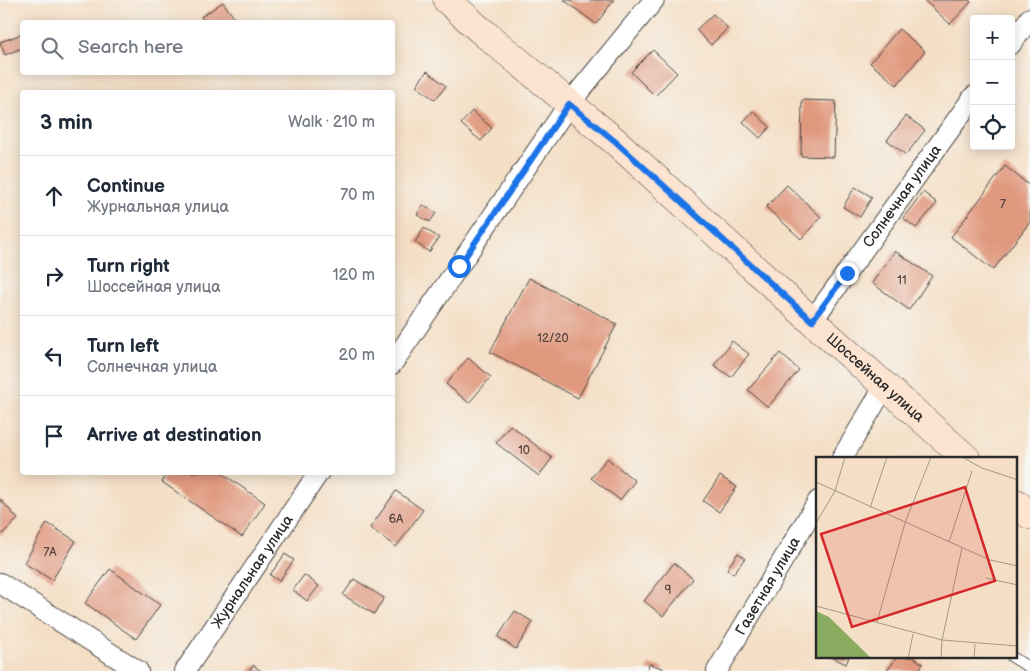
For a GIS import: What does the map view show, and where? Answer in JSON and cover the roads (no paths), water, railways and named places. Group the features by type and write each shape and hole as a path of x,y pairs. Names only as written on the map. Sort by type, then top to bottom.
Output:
{"main road":[{"name":"Шоссейная улица","path":"447,0 479,29 616,142 812,321 965,457"},
{"path":"1018,505 1030,515"}],"street":[{"path":"395,360 569,104 654,0"},
{"path":"1015,39 1030,18"},
{"name":"Солнечная улица","path":"812,321 970,102"},
{"path":"843,457 885,386"},
{"name":"Журнальная улица","path":"185,671 317,475"},
{"name":"Газетная улица","path":"717,671 816,504"},
{"path":"0,583 138,671"}],"lane":[{"path":"1014,658 1030,668"}]}
